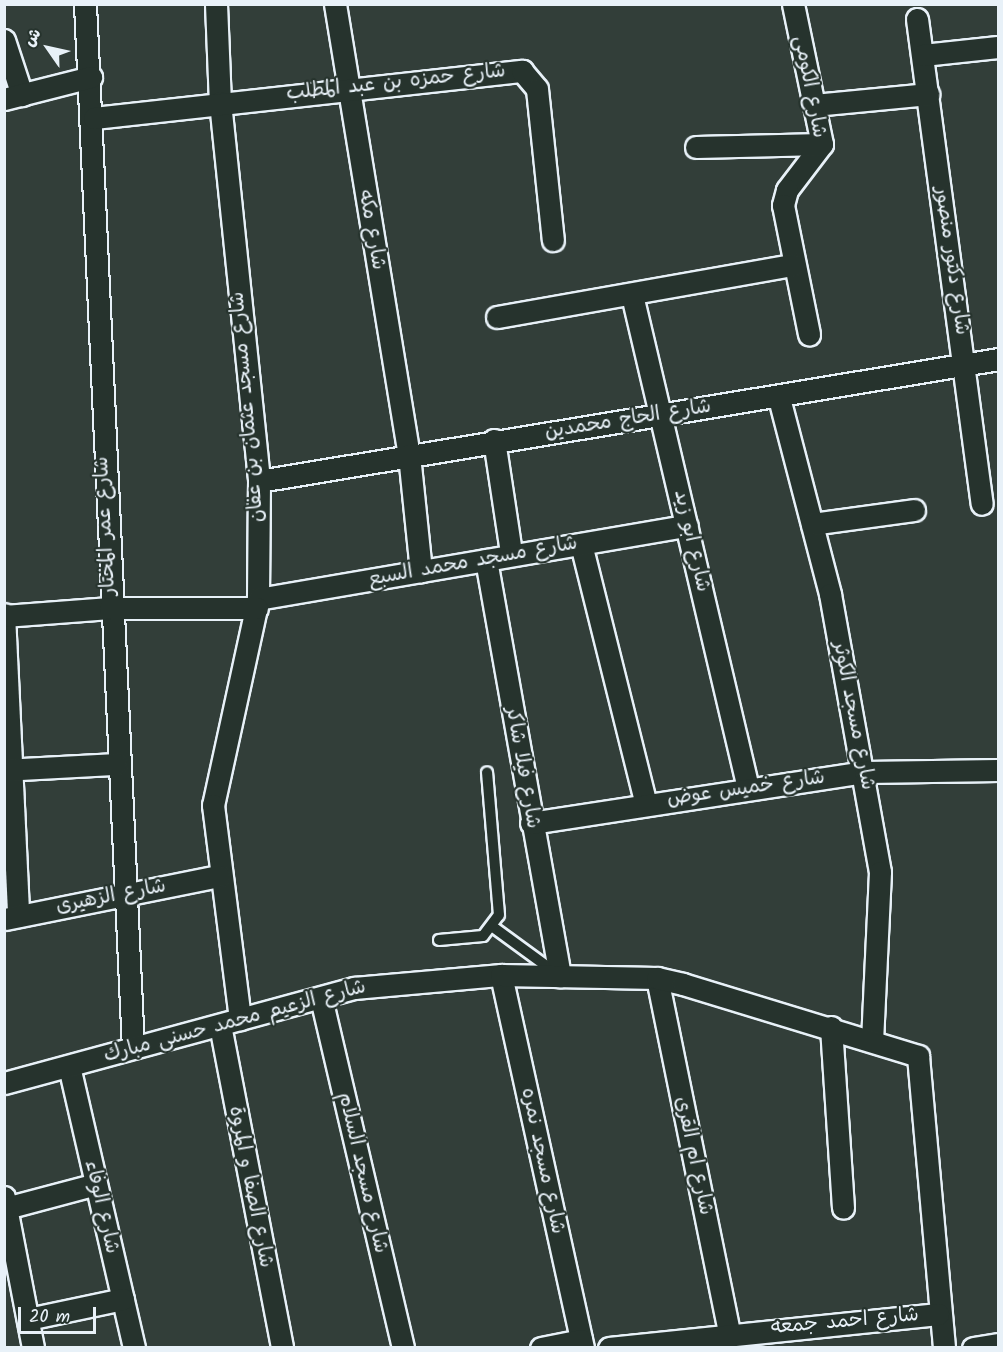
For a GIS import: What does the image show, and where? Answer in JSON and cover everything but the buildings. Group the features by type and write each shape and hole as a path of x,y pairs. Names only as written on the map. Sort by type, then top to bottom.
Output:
{"street":[{"name":"شارع عمر المختار","path":"85,4 94,118 116,764 133,1048"},
{"name":"شارع مسجد عثمان بن عفان","path":"216,4 220,102 259,481 258,604 218,770 213,805 219,876 240,1019"},
{"name":"شارع مكه","path":"335,4 346,88 409,456 421,572"},
{"name":"شارع الكومى","path":"793,4 822,144 788,190 783,205 793,265 809,334"},
{"name":"شارع دكتور منصور","path":"916,19 965,365 982,504"},
{"path":"4,40 13,97 91,77"},
{"path":"922,55 999,47"},
{"name":"شارع حمزه بن عبد المطلب","path":"94,118 510,70 532,78 553,240"},
{"path":"814,105 928,94"},
{"path":"696,147 822,144"},
{"path":"497,317 793,265"},
{"name":"شارع ابو زيد","path":"632,295 748,788"},
{"name":"شارع الحاج محمدين","path":"259,481 661,413 779,398 999,358"},
{"name":"شارع مسجد الكوثر","path":"779,398 812,524 864,772 882,903 872,1039"},
{"path":"494,440 511,553"},
{"path":"812,524 914,510"},
{"name":"شارع مسجد محمد السبع","path":"5,615 110,608 258,604 486,560 511,553 687,526"},
{"path":"581,544 646,804"},
{"name":"شارع فيلا شاكر","path":"486,560 560,976"},
{"path":"5,615 11,918"},
{"path":"7,770 116,764"},
{"name":"شارع خميس عوض","path":"531,822 864,772 999,770"},
{"name":"شارع الزهيرى","path":"11,918 219,876"},
{"name":"شارع الزعيم محمد حسنى مبارك","path":"4,1083 354,988 501,975 657,978 911,1050 922,1064 938,1314 944,1347"},
{"name":"شارع مسجد نمره","path":"501,975 582,1344"},
{"name":"شارع ام القرى","path":"657,978 729,1333"},
{"name":"شارع مسجد السلام","path":"321,998 403,1347"},
{"name":"شارع الصفا و المروة","path":"220,1025 282,1347"},
{"path":"831,1027 843,1208"},
{"name":"شارع الوفاء","path":"69,1066 134,1347"},
{"path":"33,1347 5,1202 96,1184"},
{"path":"28,1319 123,1299"},
{"name":"شارع احمد جمعه","path":"609,1347 729,1333 938,1314"},
{"path":"540,1347 582,1344"},
{"path":"973,1347 999,1344"}],"lane":[{"path":"439,940 483,936 493,927 498,902 487,773"},
{"path":"493,927 560,976"}]}
